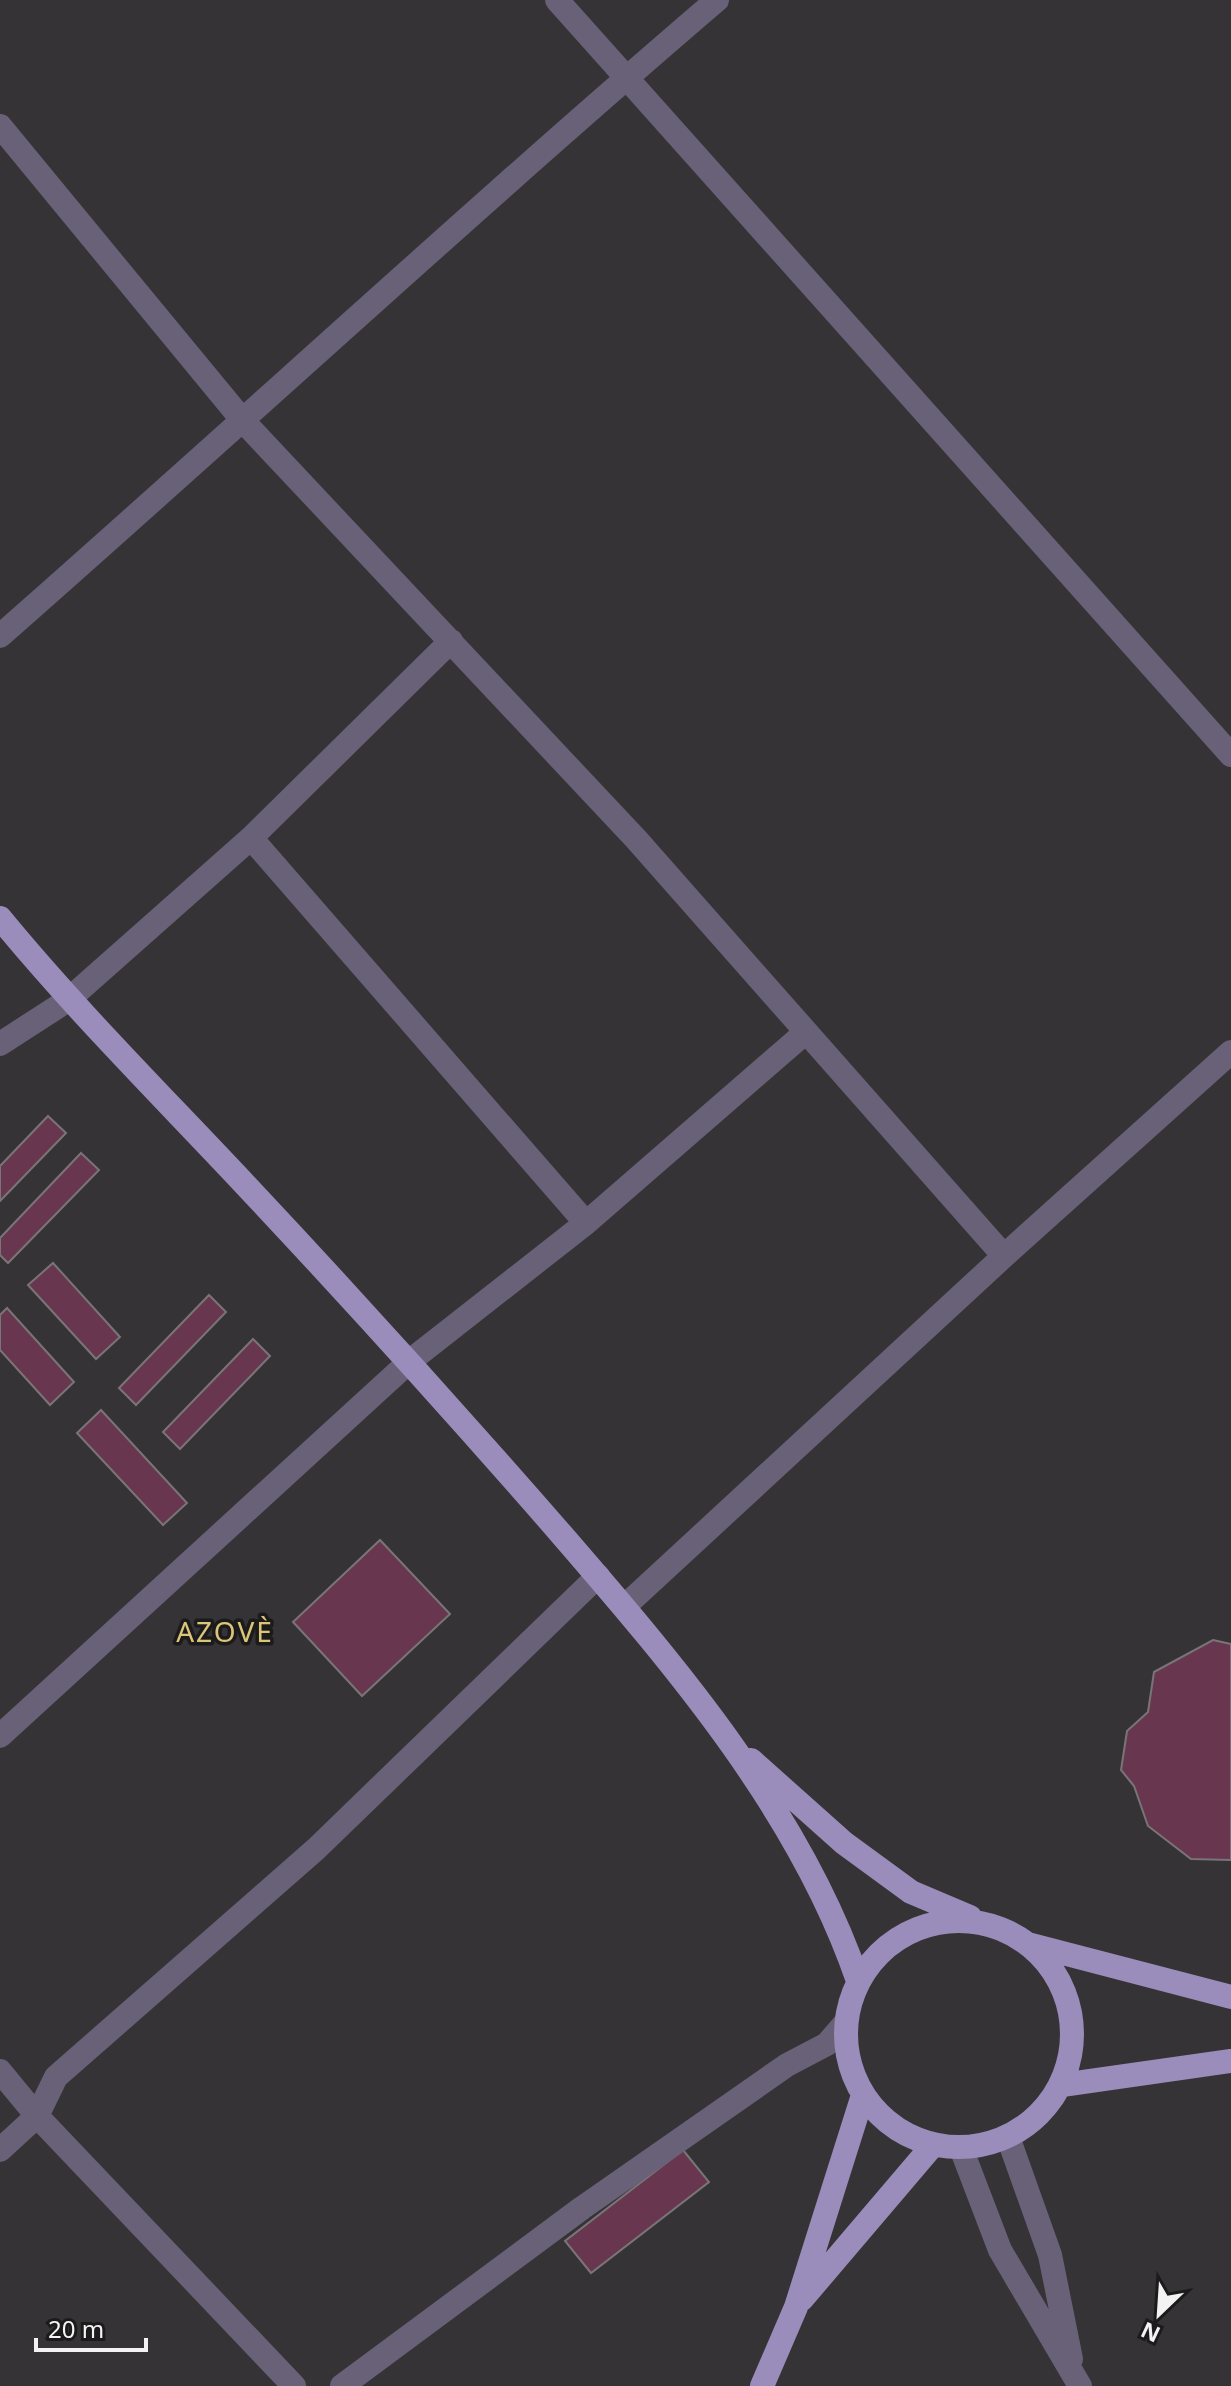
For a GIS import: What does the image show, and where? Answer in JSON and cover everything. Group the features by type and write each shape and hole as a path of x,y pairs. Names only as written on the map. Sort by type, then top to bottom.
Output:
{"main road":[{"path":"0,918 68,1000 410,1361 625,1606 731,1743 831,1912 858,1981"},
{"path":"731,1743 844,1843 911,1892 1007,1931 1027,1944 1060,1982 1070,2007 1071,2060 1062,2085 1039,2115 1008,2137 984,2146 961,2148 933,2145 893,2127 863,2095 849,2060 846,2022 858,1981 872,1960 890,1943 911,1931 935,1923 984,1924"},
{"path":"1027,1944 1231,1997"},
{"path":"1062,2085 1231,2061"},
{"path":"762,2386 796,2307 863,2095"},
{"path":"796,2307 933,2145"}],"street":[{"path":"557,0 1231,755"},
{"path":"0,636 244,422 436,244 717,0"},
{"path":"0,126 244,422 636,839 1004,1256"},
{"path":"0,1044 68,1000 251,838 451,641"},
{"path":"251,838 586,1223"},
{"path":"0,1736 410,1361 586,1223 806,1032"},
{"path":"625,1606 1004,1256 1231,1052"},
{"path":"0,2150 37,2116 44,2097 65,2068 316,1849 598,1576"},
{"path":"342,2386 582,2208 787,2065 827,2044 846,2022"},
{"path":"0,2071 37,2116 294,2386"},
{"path":"1008,2137 1050,2255 1078,2383"},
{"path":"961,2148 1000,2250 1078,2383"}],"building":[{"path":"48,1116 66,1133 0,1201 0,1166"},
{"path":"81,1153 99,1170 8,1263 0,1255 0,1238"},
{"path":"53,1263 120,1337 96,1359 28,1285"},
{"path":"209,1295 226,1312 136,1405 119,1388"},
{"path":"7,1308 74,1382 50,1405 0,1350 0,1315"},
{"path":"253,1339 270,1356 180,1449 163,1432"},
{"path":"101,1410 187,1503 163,1525 77,1433"},
{"path":"380,1540 450,1614 362,1696 293,1622"},
{"path":"1213,1640 1231,1644 1231,1860 1191,1859 1148,1826 1134,1786 1121,1770 1127,1731 1148,1712 1154,1672"},
{"path":"683,2150 709,2182 591,2273 565,2241"}],"district":[{"name":"AZOVÈ","path":"225,1631"}]}
